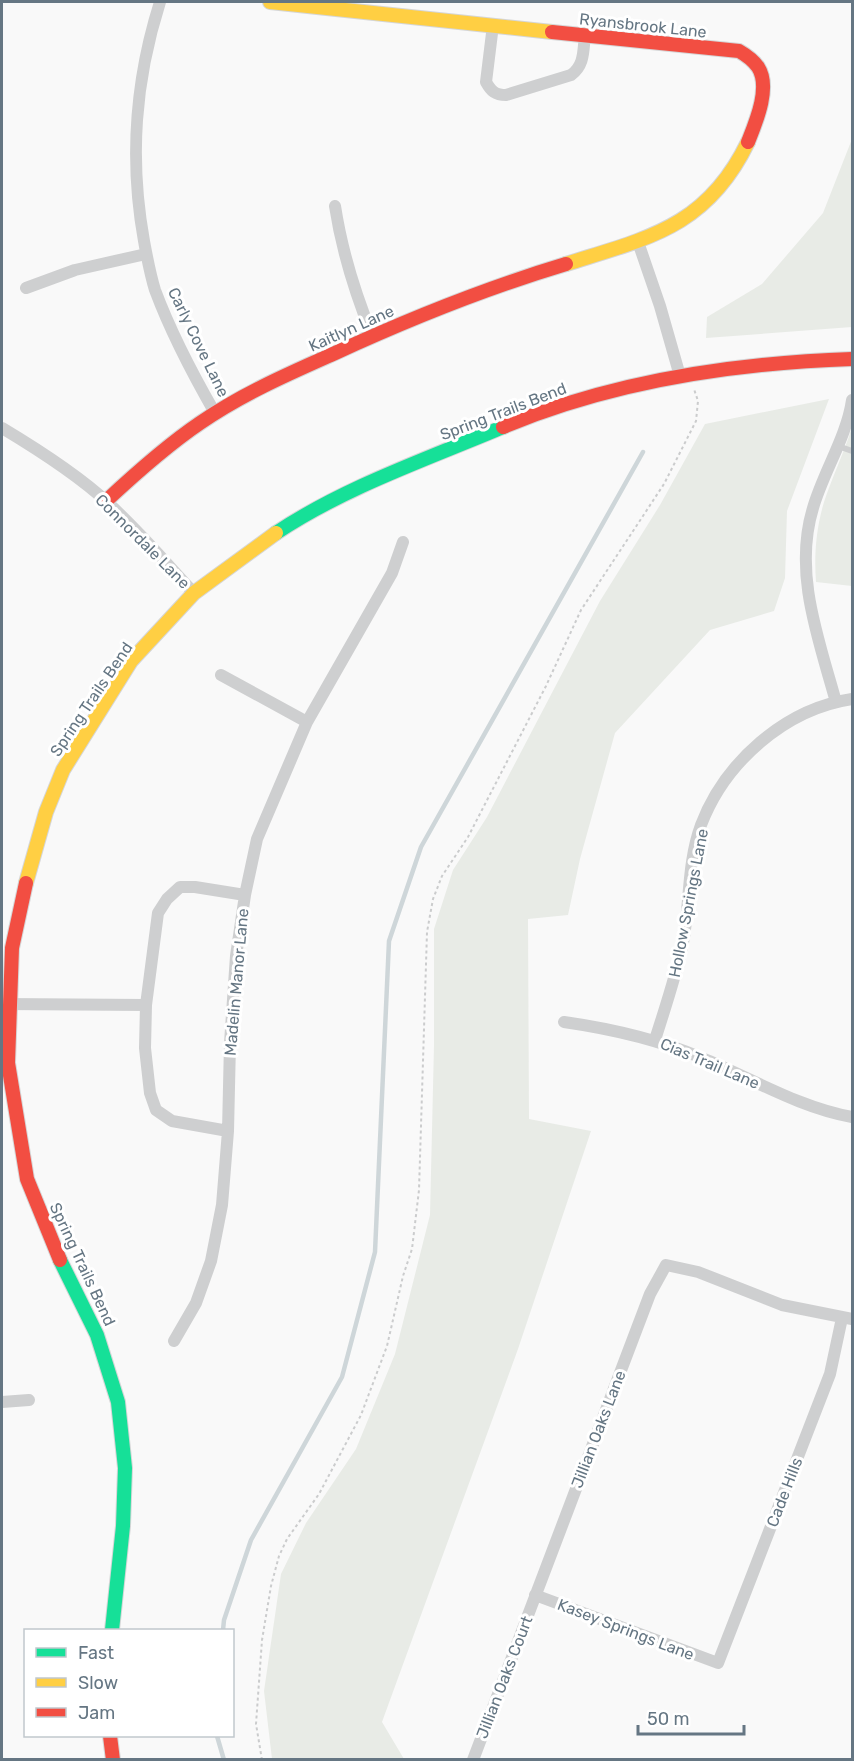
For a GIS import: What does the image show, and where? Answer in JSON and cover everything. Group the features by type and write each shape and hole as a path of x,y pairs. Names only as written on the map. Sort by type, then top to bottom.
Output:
{"street":[{"name":"Carly Cove Lane","path":"160,2 137,100 135,136 139,214 155,288 190,369 215,413"},
{"name":"Ryansbrook Lane","path":"270,2 739,51 750,57 763,76 764,86 751,138 738,163 713,195 685,219 639,242"},
{"path":"493,25 486,82 490,90 498,95 506,95 572,75 579,70 582,63 585,35"},
{"path":"335,206 341,245 355,294 372,335"},
{"path":"639,242 685,375"},
{"name":"Kaitlyn Lane","path":"106,501 144,464 215,413 286,375 372,335 501,284 639,242"},
{"path":"26,288 75,270 146,254"},
{"name":"Spring Trails Bend","path":"112,1629 123,1526 125,1468 118,1402 97,1335 52,1245 27,1179 8,1063 6,1005 12,948 31,862 46,812 63,770 131,661 194,593 248,552 303,515 360,487 525,418 599,394 685,375 795,361 852,359"},
{"path":"836,702 813,619 806,578 807,539 812,509 852,400"},
{"name":"Connordale Lane","path":"2,428 33,447 106,501 194,593"},
{"name":"Madelin Manor Lane","path":"174,1341 196,1303 211,1261 222,1205 228,1131 230,1042 236,956 244,895 256,839 307,722 392,573 403,542"},
{"path":"221,675 307,722"},
{"name":"Hollow Springs Lane","path":"655,1040 683,940 693,857 701,826 716,794 735,767 789,721 836,702 852,699"},
{"path":"228,1131 172,1121 156,1110 150,1092 146,1048 146,1005 158,913 167,899 180,887 195,887 244,895"},
{"path":"6,1005 146,1005"},
{"name":"Cias Trail Lane","path":"564,1022 608,1028 655,1040 702,1058 791,1098 852,1117"},
{"name":"Jillian Oaks Lane","path":"535,1595 650,1294 666,1265 698,1272 782,1305 847,1318"},
{"name":"Cade Hills","path":"718,1663 830,1374 847,1318"},
{"path":"2,1402 29,1400"},
{"name":"Kasey Springs Lane","path":"535,1595 718,1663"},
{"name":"Jillian Oaks Court","path":"473,1760 535,1595"},
{"path":"110,1737 113,1760"}],"lane":[{"path":"837,446 852,451"}],"path":[{"path":"262,1760 256,1724 262,1640 271,1586 279,1556 287,1539 320,1494 361,1415 387,1346 403,1276 412,1249 419,1190 426,932 433,899 442,876 468,837 546,686 582,610 664,484 696,421 698,401 685,375"}],"shaded area":[{"path":"852,139 852,327 706,338 707,317 762,284 823,213"},
{"path":"829,399 787,511 785,578 774,611 710,630 615,733 580,859 568,915 528,919 529,1119 591,1131 518,1349 382,1722 404,1759 272,1759 264,1691 281,1574 306,1523 356,1449 395,1354 430,1215 434,929 453,870 487,817 600,601 660,505 705,424"},
{"path":"852,427 852,586 816,582 816,542 821,512"}],"waterway":[{"path":"223,1629 224,1620 251,1540 342,1377 375,1252 389,941 421,847 643,452"},
{"path":"217,1737 224,1760"}],"traffic: fast":[{"path":"276,533 358,488 503,427"},
{"path":"60,1260 97,1335 118,1402 125,1468 123,1526 112,1629"}],"traffic: slow":[{"path":"270,2 552,32"},
{"path":"566,264 649,236 694,211 714,193 732,171 748,142"},
{"path":"26,883 46,812 63,770 131,661 194,593 276,533"}],"traffic: jam":[{"path":"552,32 739,51 758,67 763,84 761,104 748,142"},
{"path":"106,501 175,441 249,394 299,369 419,316 566,264"},
{"path":"503,427 587,398 674,377 763,365 852,359"},
{"path":"26,883 12,948 8,1063 27,1179 60,1260"},
{"path":"110,1737 113,1760"}]}
